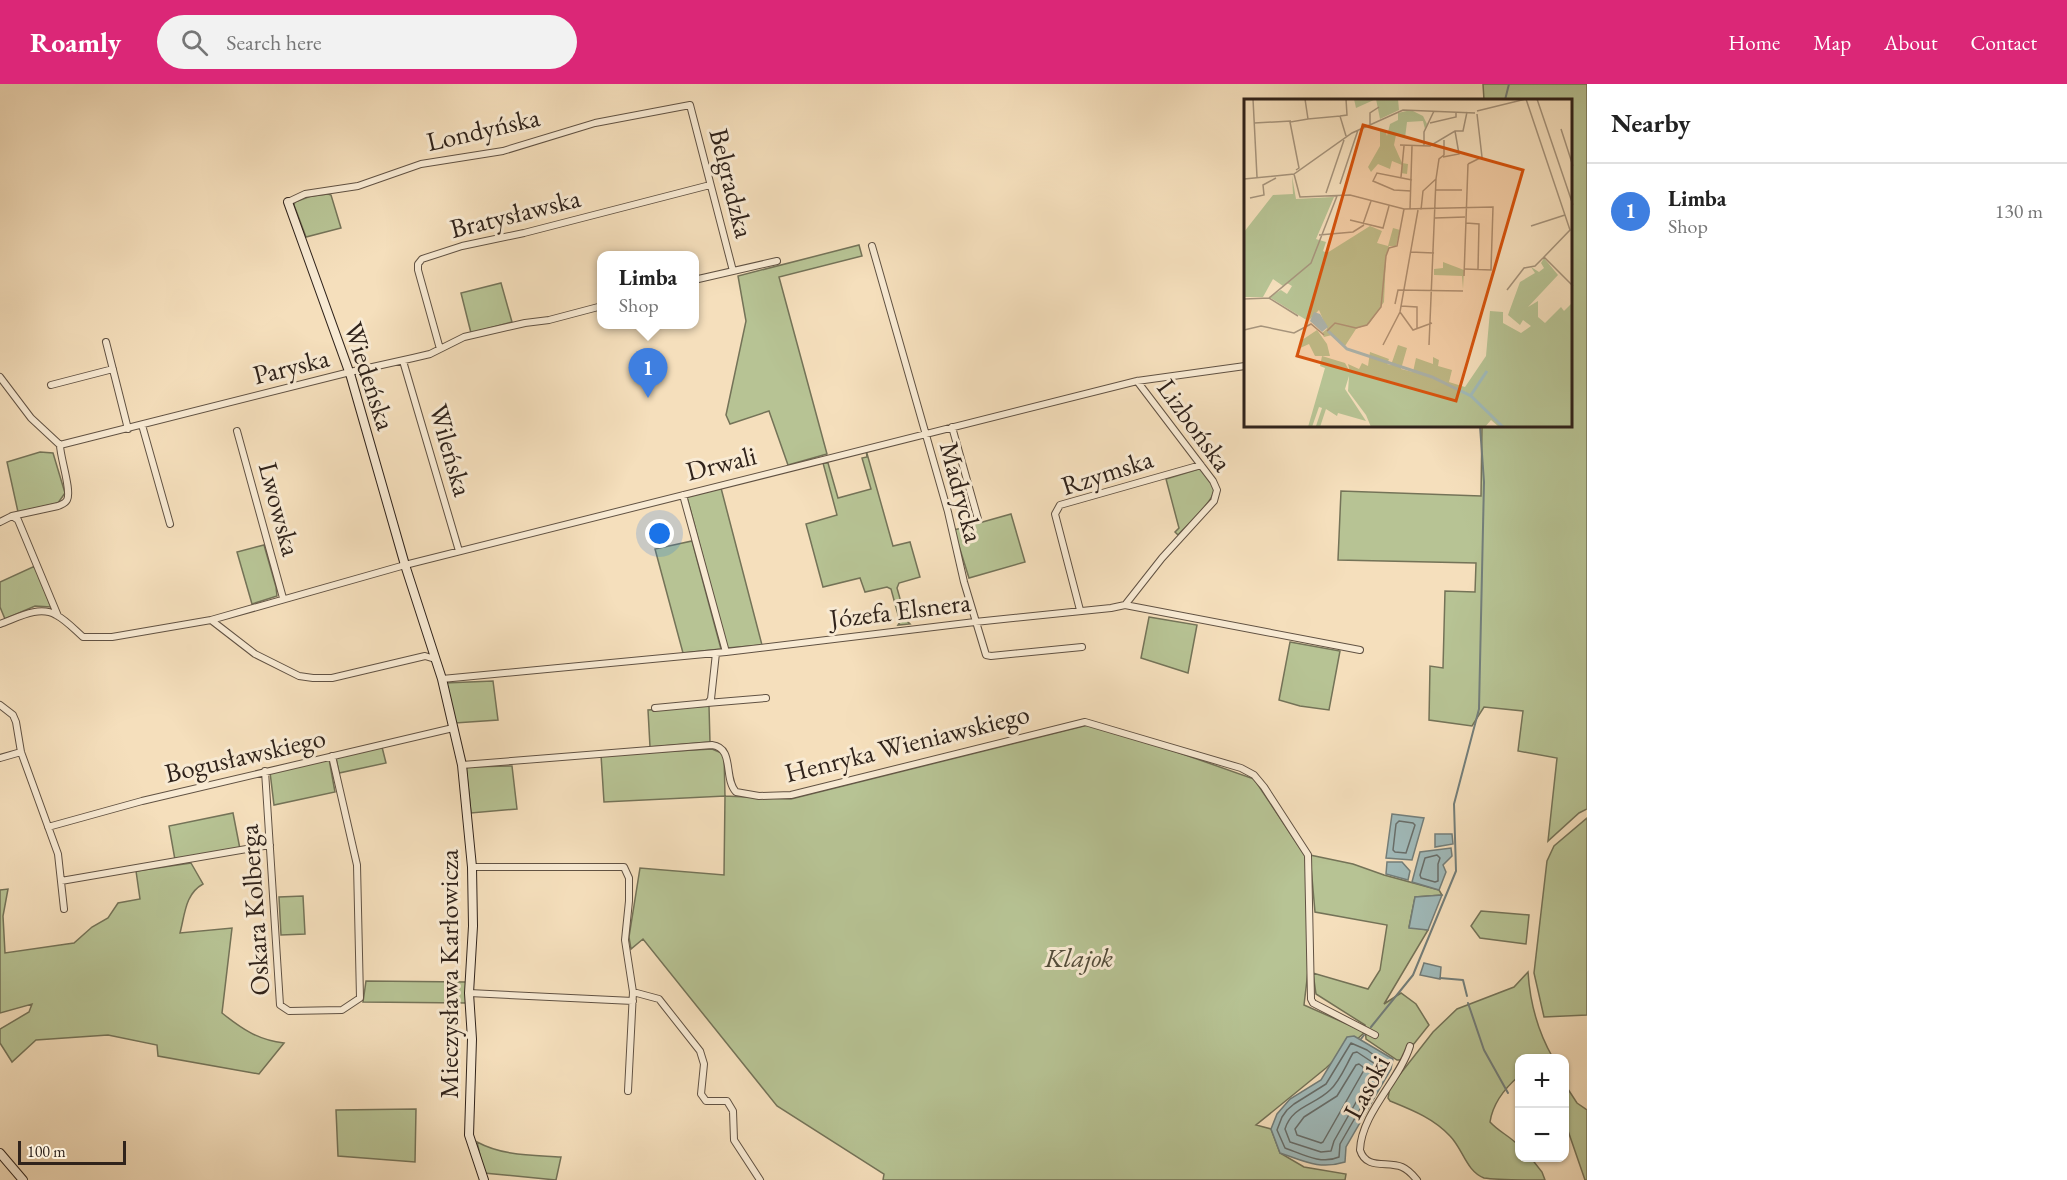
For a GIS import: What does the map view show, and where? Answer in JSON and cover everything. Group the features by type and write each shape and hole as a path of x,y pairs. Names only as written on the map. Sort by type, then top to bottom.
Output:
{"street":[{"name":"Belgradzka","path":"690,105 733,271"},
{"name":"Londyńska","path":"288,202 305,194 358,186 421,164 503,150 595,123 690,105"},
{"name":"Bratysławska","path":"440,349 418,270 418,264 422,259 462,246 524,233 710,185"},
{"name":"Wiedeńska","path":"288,202 350,372 405,565 435,659"},
{"name":"Madrycka","path":"873,246 948,512 984,652 988,656 1082,647"},
{"path":"699,279 777,261"},
{"name":"Paryska","path":"60,445 426,355 465,337 525,323 549,320 597,307"},
{"path":"106,342 128,429"},
{"name":"Wileńska","path":"403,361 459,551"},
{"name":"Drwali","path":"212,620 283,598 459,551 1137,381 1244,366"},
{"path":"51,385 113,369"},
{"path":"0,377 31,418 60,445 68,490 65,503 12,516 0,522"},
{"name":"Lizbońska","path":"1125,605 1162,558 1215,498 1217,490 1201,465 1137,381"},
{"path":"142,425 170,524"},
{"path":"952,427 978,519"},
{"name":"Lwowska","path":"237,430 283,598"},
{"name":"Rzymska","path":"1080,610 1055,514 1060,505 1201,465"},
{"path":"683,495 726,652"},
{"path":"12,516 18,520 58,616"},
{"name":"Józefa Elsnera","path":"442,679 726,652 1125,605 1360,650"},
{"path":"0,624 33,612 48,611 58,616 83,637 112,637 212,620 255,654 299,676 313,678 332,678 425,656 435,659 442,679 462,765"},
{"path":"706,703 711,699 716,653"},
{"path":"654,708 765,698"},
{"path":"0,705 13,715 16,722 21,752 58,854 64,909"},
{"name":"Henryka Wieniawskiego","path":"462,765 712,745 718,746 726,755 730,783 735,792 759,796 791,795 1085,722 1126,733 1242,768 1254,775 1264,787 1308,855 1311,999 1313,1003 1375,1035"},
{"name":"Bogusławskiego","path":"48,827 142,801 453,728"},
{"path":"0,758 21,752"},
{"name":"Oskara Kolberga","path":"265,771 280,1005 289,1011 342,1010 360,998 357,866 332,756"},
{"name":"Mieczysława Karłowicza","path":"462,765 472,867 473,926 469,993 472,1039 468,1135 484,1180"},
{"path":"61,881 270,845"},
{"path":"472,867 624,867 630,888 625,940 633,992 628,1091"},
{"path":"633,992 658,999 700,1051 704,1064 701,1094 706,1101 728,1101 733,1112 734,1140 760,1180"},
{"path":"469,993 633,1000"},
{"name":"Lasoki","path":"1410,1046 1371,1118 1360,1150 1366,1161 1401,1167 1418,1180"},
{"path":"0,1153 23,1180"}],"green space":[{"path":"1483,84 1587,84 1587,809 1579,813 1548,841 1557,758 1518,751 1523,711 1484,707 1472,726 1429,720 1430,666 1443,668 1445,591 1475,592 1476,563 1338,560 1341,491 1481,496 1482,428 1572,428 1572,99 1484,99"},
{"path":"331,195 341,228 306,237 294,205 295,202 311,196"},
{"path":"859,245 862,256 779,277 827,454 788,465 769,411 730,424 726,415 746,321 738,276"},
{"path":"501,283 512,322 471,333 461,293"},
{"path":"866,450 893,546 910,542 920,577 899,583 897,588 906,620 910,624 898,625 900,622 891,589 887,587 865,592 860,578 823,587 806,524 837,515 823,463 828,463 838,498 871,489 862,458 867,457"},
{"path":"40,452 53,453 65,493 58,503 18,512 7,462"},
{"path":"1199,469 1214,487 1213,495 1205,507 1178,535 1175,532 1179,528 1166,479"},
{"path":"721,488 762,645 727,648 687,497"},
{"path":"1011,514 1025,562 969,578 954,530"},
{"path":"692,541 721,649 683,653 655,549"},
{"path":"264,545 277,596 252,604 237,552"},
{"path":"35,566 51,607 35,606 5,619 0,607 0,582"},
{"path":"1149,617 1197,625 1188,673 1141,658"},
{"path":"1290,642 1340,651 1329,710 1279,700"},
{"path":"493,681 498,720 455,723 445,683"},
{"path":"709,706 710,742 650,747 648,710"},
{"name":"Klajok","path":"1088,725 1177,752 1254,779 1306,857 1308,971 1304,1005 1365,1032 1326,1068 1256,1125 1271,1129 1280,1153 1304,1167 1346,1174 1345,1180 883,1180 884,1174 777,1106 643,939 631,949 629,937 640,868 724,875 725,796 791,799"},
{"path":"382,747 386,763 339,773 336,758"},
{"path":"712,749 724,754 725,796 604,802 601,755"},
{"path":"329,759 335,792 274,805 270,772"},
{"path":"512,766 517,809 471,813 466,767"},
{"path":"233,813 240,849 175,860 169,826"},
{"path":"1587,818 1587,1015 1544,1017 1534,973 1547,861 1554,846"},
{"path":"1310,855 1353,864 1439,890 1442,895 1415,897 1409,927 1428,930 1384,1004 1401,993 1416,1004 1429,1025 1401,1060 1397,1060 1366,1039 1365,1025 1316,994 1313,973 1368,989 1380,970 1387,925 1315,912"},
{"path":"191,863 203,884 189,899 180,933 232,928 222,1013 251,1033 284,1043 259,1074 158,1056 157,1045 108,1035 36,1040 12,1062 0,1043 0,1029 29,1012 32,1004 0,1013 0,890 8,889 3,916 5,953 74,943 92,927 108,918 118,903 140,899 136,871"},
{"path":"303,896 305,934 281,935 279,897"},
{"path":"1481,911 1529,915 1526,944 1480,938 1471,926"},
{"path":"1528,972 1536,1017 1551,1054 1515,1054 1515,1080 1500,1096 1490,1122 1515,1142 1515,1162 1534,1162 1545,1180 1505,1180 1484,1178 1478,1175 1454,1141 1437,1124 1388,1098 1390,1087 1433,1032 1457,1009 1514,987"},
{"path":"366,981 466,982 467,1003 363,1002"},
{"path":"1569,1091 1577,1103 1587,1110 1587,1180 1585,1180 1569,1134"},
{"path":"416,1109 415,1162 338,1156 336,1110"},
{"path":"477,1142 507,1152 561,1157 556,1180 484,1173"}],"water":[{"path":"1392,814 1424,818 1412,860 1386,858"},
{"path":"1435,834 1452,834 1453,844 1435,847"},
{"path":"1451,848 1452,856 1443,865 1446,872 1439,890 1412,882 1420,852"},
{"path":"1387,862 1402,862 1410,871 1408,880 1386,874"},
{"path":"1442,895 1428,930 1409,928 1415,897"},
{"path":"1424,963 1441,967 1440,979 1420,975"},
{"path":"1354,1036 1393,1059 1391,1069 1346,1147 1345,1162 1319,1165 1280,1153 1271,1129 1277,1114 1290,1099 1321,1080 1347,1037"}],"waterway":[{"path":"1505,99 1509,84"},
{"path":"1371,1027 1413,975 1456,871 1454,804 1479,709 1484,482 1480,428"},
{"path":"1440,978 1463,980 1467,996"},
{"path":"1468,1003 1484,1050 1508,1093"},
{"path":"1361,1039 1364,1035"}],"place":[{"name":"Limba","path":"648,398"}]}
